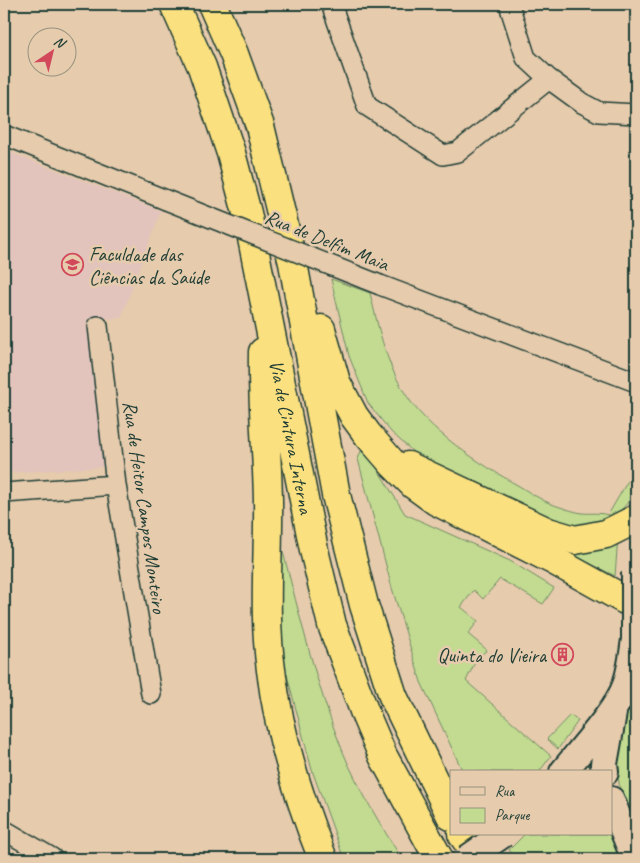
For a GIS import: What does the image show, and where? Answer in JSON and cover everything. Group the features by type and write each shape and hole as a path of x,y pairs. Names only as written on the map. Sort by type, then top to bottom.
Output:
{"highway":[{"name":"Via de Cintura Interna","path":"174,4 202,67 231,153 247,214 314,550 332,624 383,756 439,859"},
{"name":"Via de Cintura Interna","path":"212,4 234,54 260,126 293,263 336,495 364,604 393,696 450,814"},
{"path":"293,263 320,324 336,382 354,416 393,464 414,485 436,501 553,560 636,606"},
{"path":"263,296 262,395 268,500 266,598 270,669 286,749 313,834 323,859"},
{"path":"368,435 407,465 548,532 574,540 606,534 636,519"},
{"path":"463,836 480,859"}],"main road":[{"path":"565,770 614,707 626,686 633,662 635,640 636,566"},
{"path":"605,770 604,764 614,707"},
{"path":"612,803 636,859"},
{"path":"467,859 500,836"}],"street":[{"path":"331,4 367,106 443,155 458,152 549,79"},
{"path":"510,4 526,58 549,79 582,104 599,112 636,114"},
{"name":"Rua de Delfim Maia","path":"4,135 380,285 636,382"},
{"name":"Rua de Heitor Campos Monteiro","path":"98,326 116,485 151,694"},
{"path":"4,493 116,485"},
{"path":"4,830 52,858"}],"shaded area":[{"name":"Faculdade das Ciências da Saúde","path":"4,150 161,211 121,318 87,319 104,467 4,473"}],"green space":[{"path":"331,279 370,293 391,367 403,390 425,419 455,445 471,457 539,498 582,513 608,515 636,467 632,495 626,504 611,517 575,531 420,458 391,432 368,403 349,356"},
{"path":"361,451 372,460 405,514 510,561 554,588 543,604 500,579 483,599 474,590 461,607 478,621 468,634 487,650 477,658 466,681 551,756 540,770 462,770 421,682 392,588 358,459"},
{"path":"458,498 618,537 615,576"},
{"path":"277,545 282,548 302,625 333,727 349,766 363,793 402,859 344,859 312,770 288,679 278,631"},
{"path":"636,676 636,793 633,819 635,829 621,793 617,763 623,719"},
{"path":"570,715 578,721 558,749 547,739"},
{"path":"523,836 612,836 626,859 517,859 509,850"}],"place":[{"name":"Faculdade das Ciências da Saúde","path":"73,265"},
{"name":"Quinta do Vieira","path":"562,655"}]}
